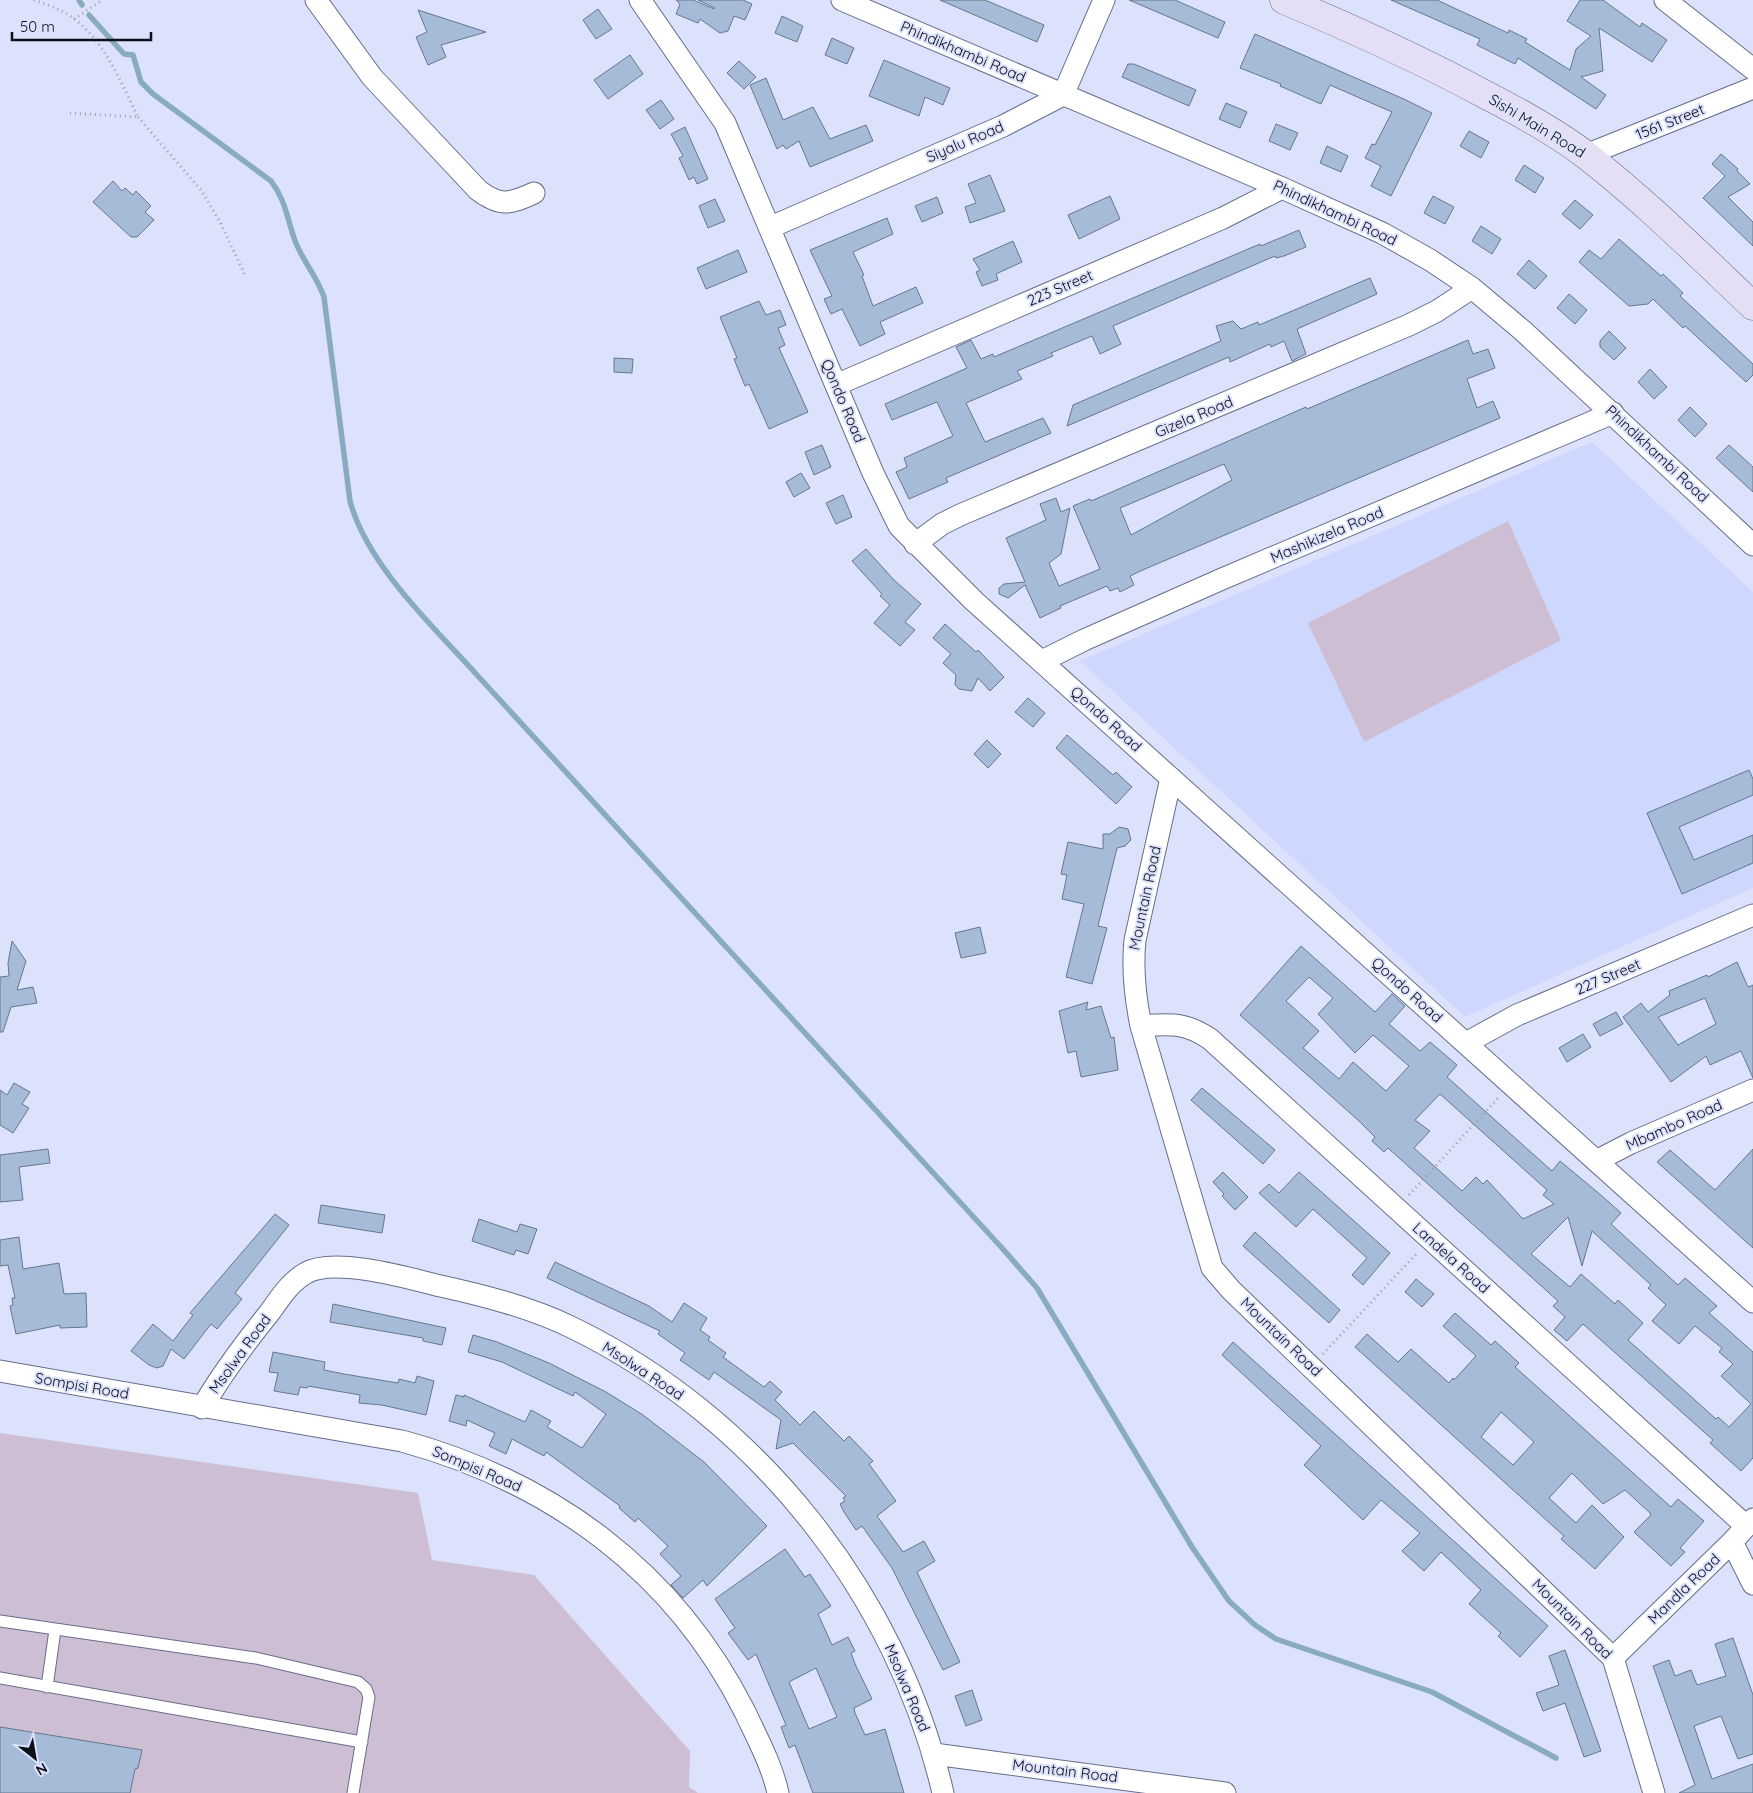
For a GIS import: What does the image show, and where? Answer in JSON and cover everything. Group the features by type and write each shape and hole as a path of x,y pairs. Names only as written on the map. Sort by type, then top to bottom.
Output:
{"street":[{"path":"316,0 372,77 478,190 491,200 502,202 512,202 534,193"},
{"name":"Qondo Road","path":"640,0 725,123 771,227 890,510 915,544 974,601 1042,660 1753,1302"},
{"name":"Phindikhambi Road","path":"842,0 1282,188 1382,233 1430,260 1472,288 1529,336 1753,545"},
{"path":"1063,95 1104,0"},
{"name":"Sishi Main Road","path":"1284,0 1452,77 1526,116 1586,155 1640,200 1753,306"},
{"path":"1665,0 1753,69"},
{"name":"1561 Street","path":"1586,155 1753,88"},
{"name":"Siyalu Road","path":"771,227 1003,126 1063,95"},
{"name":"223 Street","path":"836,385 1224,218 1282,188"},
{"name":"Gizela Road","path":"915,544 942,524 960,515 1409,325 1437,311 1472,288"},
{"name":"Mashikizela Road","path":"1042,660 1222,579 1613,413"},
{"name":"Mountain Road","path":"1172,778 1135,940 1133,964 1134,992 1142,1026 1212,1268 1231,1290 1613,1658 1654,1793"},
{"name":"227 Street","path":"1466,1043 1517,1015 1753,915"},
{"name":"Landela Road","path":"1142,1026 1171,1024 1187,1026 1210,1039 1750,1522"},
{"name":"Mbambo Road","path":"1596,1161 1631,1143 1753,1090"},
{"name":"Msolwa Road","path":"202,1408 235,1356 292,1284 306,1272 329,1266 352,1268 416,1280 491,1298 572,1328 619,1353 704,1412 743,1445 783,1486 826,1540 865,1600 897,1660 921,1716 934,1754 943,1793"},
{"name":"Sompisi Road","path":"0,1371 402,1442 442,1452 489,1471 555,1504 602,1536 637,1567 669,1601 703,1643 740,1703 756,1736 778,1793"},
{"name":"Mandla Road","path":"1613,1658 1732,1542 1750,1522"},
{"path":"1732,1542 1753,1584"},
{"name":"Mountain Road","path":"934,1754 1225,1793"}],"lane":[{"path":"0,1621 256,1658 358,1682 366,1689 369,1697 353,1793"},
{"path":"47,1686 55,1630"},
{"path":"0,1678 362,1742"}],"path":[{"path":"34,0 62,11 74,19 97,43 138,117 201,190 220,222 245,275"},
{"path":"74,19 102,0"},
{"path":"68,113 138,117"},
{"path":"1408,1197 1497,1100"},
{"path":"1312,1366 1416,1254"}],"shaded area":[{"path":"1592,442 1753,592 1753,888 1465,1017 1080,661"},
{"path":"1508,521 1561,640 1364,742 1308,623"},
{"path":"0,1433 418,1493 432,1560 534,1575 690,1751 689,1787 698,1793 0,1793"}],"building":[{"path":"676,0 693,0 714,9 698,0 743,0 752,4 745,20 734,16 728,31 720,33 700,19 698,23 676,14 680,4"},
{"path":"940,0 985,0 1044,25 1037,42"},
{"path":"1129,0 1175,0 1225,22 1218,38"},
{"path":"1391,0 1437,0 1508,33 1509,30 1527,39 1525,42 1570,70 1576,49 1591,36 1567,21 1580,0 1603,0 1640,27 1642,23 1667,40 1652,62 1599,28 1603,71 1581,77 1606,95 1596,109 1518,58 1515,64 1477,45 1480,39"},
{"path":"598,9 612,29 596,39 583,20"},
{"path":"418,10 486,32 441,45 446,57 428,65 416,37 427,32"},
{"path":"782,16 803,26 797,42 775,33"},
{"path":"1255,34 1432,113 1391,196 1371,186 1381,166 1365,158 1372,144 1375,145 1392,112 1330,85 1321,104 1280,86 1281,84 1240,68"},
{"path":"832,38 854,48 847,64 825,55"},
{"path":"630,55 643,74 608,99 594,80"},
{"path":"884,60 950,88 943,105 925,97 919,116 869,96"},
{"path":"739,61 756,77 744,89 727,73"},
{"path":"1128,64 1134,64 1196,90 1189,106 1122,77"},
{"path":"766,78 783,120 813,107 830,139 866,125 873,141 810,167 799,141 786,149 783,145 777,149 750,85"},
{"path":"661,100 674,119 660,129 646,110"},
{"path":"1226,103 1247,112 1240,128 1219,119"},
{"path":"1276,124 1298,133 1290,150 1269,141"},
{"path":"685,127 708,179 697,184 694,177 689,180 679,158 683,156 671,134"},
{"path":"1469,131 1489,142 1481,158 1460,146"},
{"path":"1327,146 1348,156 1341,172 1320,163"},
{"path":"1721,154 1738,169 1737,171 1750,184 1728,197 1753,222 1753,246 1703,198 1725,176 1712,164"},
{"path":"1524,165 1544,178 1535,193 1515,180"},
{"path":"990,175 1005,211 970,223 965,207 976,203 968,184"},
{"path":"113,181 122,191 125,188 133,195 136,191 151,206 145,212 154,220 137,237 131,237 93,202"},
{"path":"1110,196 1120,219 1079,239 1068,215"},
{"path":"1433,196 1454,207 1445,224 1424,213"},
{"path":"937,197 943,213 922,222 915,206"},
{"path":"715,199 725,221 708,228 699,206"},
{"path":"1575,200 1593,215 1580,229 1562,214"},
{"path":"887,218 893,234 853,252 864,275 862,276 873,306 916,287 923,303 880,322 885,334 860,346 842,309 831,314 824,299 832,296 810,250"},
{"path":"1481,226 1501,239 1492,254 1472,241"},
{"path":"1299,230 1306,247 1284,256 1276,258 1275,256 1113,326 1121,344 1100,354 1092,336 1051,353 1053,356 1017,371 1022,379 966,403 985,442 1043,418 1051,433 946,478 948,482 909,499 896,472 907,467 904,458 953,436 937,402 892,420 885,404 967,368 956,347 971,340 981,359 993,354 994,357 1260,244 1261,246"},
{"path":"1619,239 1661,276 1663,274 1683,293 1680,296 1753,364 1753,375 1746,382 1685,326 1683,328 1653,299 1648,304 1629,306 1579,262 1589,250 1601,259"},
{"path":"1013,241 1022,262 996,274 998,280 982,286 976,272 980,270 973,259"},
{"path":"738,250 747,272 706,289 697,268"},
{"path":"1529,260 1547,276 1535,289 1517,274"},
{"path":"1370,278 1377,294 1297,329 1306,354 1292,361 1284,341 1271,347 1270,344 1230,362 1229,357 1067,426 1073,405 1221,341 1216,326 1233,321 1241,329 1258,322 1259,325"},
{"path":"1569,294 1587,310 1575,324 1557,308"},
{"path":"759,301 766,315 780,310 786,325 778,328 785,345 779,348 808,412 769,429 749,384 745,386 734,359 737,358 720,317"},
{"path":"1609,331 1626,348 1614,360 1600,347 1600,341"},
{"path":"1468,340 1473,354 1488,349 1495,368 1467,379 1477,408 1493,401 1500,418 1145,569 1130,576 1134,585 1120,592 1118,588 1110,591 1107,586 1060,606 1061,608 1040,618 1025,585 1008,598 999,594 999,588 1004,584 1025,582 1006,538 1046,520 1040,504 1056,498 1061,512 1070,508 1061,554 1049,563 1059,586 1100,569 1073,506 1090,499 1091,501 1306,407 1307,409","holes":["1224,464 1232,480 1131,535 1120,508"]},
{"path":"614,358 633,359 632,373 614,372"},
{"path":"1650,369 1667,387 1654,399 1638,382"},
{"path":"1690,407 1707,424 1695,437 1678,420"},
{"path":"822,445 831,467 814,475 805,452"},
{"path":"1729,445 1753,467 1753,492 1716,458"},
{"path":"801,473 810,488 794,497 786,482"},
{"path":"843,495 852,517 836,524 826,503"},
{"path":"866,549 894,580 921,604 905,622 915,630 900,646 874,623 890,605 880,596 882,594 852,561"},
{"path":"945,624 976,652 978,650 1004,677 990,691 978,678 972,691 959,689 955,685 956,675 943,663 951,654 933,638"},
{"path":"1028,698 1045,713 1033,727 1015,712"},
{"path":"1067,735 1113,775 1116,772 1132,787 1116,804 1056,748"},
{"path":"987,740 1001,754 988,768 974,754"},
{"path":"1749,770 1753,779 1753,795 1679,827 1694,860 1753,835 1753,863 1682,894 1647,813"},
{"path":"1119,827 1128,829 1131,840 1125,846 1117,848 1098,926 1107,928 1092,984 1066,977 1084,904 1062,899 1067,875 1061,874 1068,842 1103,849 1103,834 1110,834"},
{"path":"980,927 986,953 961,958 955,933"},
{"path":"12,941 26,961 17,990 33,987 37,1003 11,1007 3,1032 0,1032 0,977 9,976 8,963"},
{"path":"1301,946 1375,1012 1392,994 1405,1006 1389,1024 1420,1051 1430,1042 1457,1065 1447,1077 1552,1171 1560,1161 1621,1213 1611,1224 1678,1285 1685,1278 1717,1306 1709,1313 1753,1352 1753,1458 1741,1471 1710,1443 1713,1440 1583,1324 1567,1341 1554,1330 1565,1317 1553,1306 1558,1301 1388,1148 1384,1152 1372,1141 1375,1137 1359,1121 1240,1015","holes":["1309,977 1333,998 1318,1014 1355,1053 1373,1035 1409,1066 1386,1091 1353,1062 1339,1079 1303,1048 1319,1031 1286,1001","1440,1094 1547,1190 1543,1195 1554,1204 1523,1219 1487,1180 1483,1184 1476,1177 1462,1191 1414,1148 1430,1131 1415,1120","1568,1217 1582,1266 1592,1231 1651,1285 1648,1288 1666,1305 1652,1321 1679,1344 1695,1326 1722,1348 1719,1352 1733,1364 1721,1376 1751,1404 1729,1427 1718,1417 1716,1419 1628,1340 1643,1323 1618,1300 1615,1304 1581,1274 1570,1287 1531,1254"]},
{"path":"1737,962 1748,987 1753,985 1753,1078 1741,1051 1710,1065 1706,1056 1671,1082 1623,1017 1641,1003 1648,1012 1670,995 1669,991 1707,975 1708,977","holes":["1705,998 1716,1024 1678,1045 1658,1017"]},
{"path":"1088,1002 1086,1010 1101,1006 1111,1038 1114,1037 1118,1070 1081,1077 1076,1051 1068,1053 1059,1011"},
{"path":"1616,1012 1623,1024 1600,1036 1593,1024"},
{"path":"1583,1034 1591,1047 1567,1062 1559,1048"},
{"path":"14,1083 30,1092 22,1104 29,1108 13,1133 0,1125 0,1090 7,1095"},
{"path":"1202,1088 1275,1150 1263,1164 1191,1100"},
{"path":"48,1149 50,1163 19,1167 23,1200 0,1202 0,1155"},
{"path":"1753,1149 1753,1248 1657,1162 1670,1150 1715,1190"},
{"path":"1223,1172 1248,1197 1235,1210 1222,1196 1224,1194 1213,1182"},
{"path":"1299,1172 1390,1253 1363,1285 1352,1275 1367,1258 1313,1209 1296,1227 1259,1193 1269,1184 1279,1193"},
{"path":"321,1205 385,1215 382,1233 318,1223"},
{"path":"275,1214 289,1225 235,1293 242,1299 217,1329 211,1324 184,1359 171,1349 163,1366 157,1368 149,1365 131,1351 153,1324 173,1341 193,1315 190,1313"},
{"path":"479,1219 517,1232 520,1224 537,1229 528,1254 516,1250 514,1255 472,1241"},
{"path":"1255,1232 1340,1310 1329,1323 1243,1246"},
{"path":"19,1237 23,1269 59,1263 64,1294 86,1293 87,1327 60,1328 60,1325 16,1334 10,1306 13,1305 12,1298 15,1298 8,1265 0,1266 0,1240"},
{"path":"555,1262 649,1306 672,1322 684,1303 707,1318 700,1330 710,1337 708,1340 726,1353 723,1357 764,1387 770,1381 782,1392 775,1400 800,1425 814,1411 844,1441 849,1436 873,1461 869,1464 896,1501 877,1516 903,1552 924,1541 935,1561 917,1572 960,1662 943,1670 892,1568 862,1526 856,1530 844,1512 840,1504 845,1501 843,1498 846,1496 793,1443 776,1449 781,1420 714,1372 709,1380 680,1360 685,1353 658,1334 660,1331 547,1278"},
{"path":"1416,1279 1434,1294 1422,1307 1405,1292"},
{"path":"333,1304 446,1328 442,1345 423,1341 423,1338 330,1322"},
{"path":"1455,1313 1491,1345 1495,1341 1519,1363 1515,1367 1671,1507 1678,1499 1704,1521 1680,1548 1685,1552 1671,1566 1634,1532 1651,1515 1650,1513 1625,1490 1603,1504 1572,1473 1549,1498 1576,1523 1592,1505 1624,1537 1595,1569 1561,1539 1564,1536 1355,1347 1367,1334 1398,1362 1411,1349 1449,1383 1476,1356 1443,1326","holes":["1501,1412 1534,1442 1513,1465 1481,1437"]},
{"path":"473,1335 497,1342 549,1363 606,1392 643,1415 704,1462 767,1526 707,1586 703,1580 683,1598 671,1585 681,1576 660,1554 668,1546 638,1518 635,1522 619,1508 620,1506 546,1452 544,1456 512,1439 506,1454 489,1446 495,1433 467,1420 466,1426 449,1421 456,1395 464,1397 464,1395 525,1422 531,1410 551,1421 547,1427 582,1448 606,1414 575,1392 573,1396 502,1362 468,1352"},
{"path":"1233,1342 1548,1626 1520,1657 1498,1636 1501,1633 1469,1604 1481,1590 1441,1552 1424,1571 1402,1551 1420,1533 1381,1500 1363,1520 1304,1465 1321,1446 1222,1355"},
{"path":"273,1352 325,1362 324,1370 344,1374 398,1383 399,1379 415,1383 417,1376 434,1381 426,1415 382,1405 359,1403 360,1395 308,1386 307,1388 300,1387 298,1395 274,1391 278,1373 269,1372"},
{"path":"785,1549 805,1577 810,1574 831,1606 818,1614 832,1645 848,1637 855,1651 851,1653 856,1666 872,1699 854,1708 855,1713 865,1735 885,1729 904,1793 813,1793 795,1745 789,1748 781,1727 786,1725 756,1654 748,1660 728,1633 735,1628 715,1599","holes":["816,1668 837,1717 809,1729 789,1682"]},
{"path":"1733,1638 1753,1695 1753,1754 1738,1759 1721,1716 1694,1726 1712,1779 1753,1764 1753,1793 1679,1793 1695,1785 1653,1666 1669,1660 1675,1676 1691,1670 1697,1685 1726,1676 1715,1644"},
{"path":"1565,1650 1601,1751 1584,1757 1565,1703 1543,1711 1536,1693 1559,1685 1549,1656"},
{"path":"972,1690 982,1720 966,1726 955,1696"},
{"path":"0,1727 142,1750 138,1768 135,1769 130,1793 0,1793"}],"waterway":[{"path":"79,0 82,5"},
{"path":"89,15 124,54 133,55 141,82 153,94 271,181 280,195 297,246 324,297 350,501 359,525 386,571 422,615 1037,1288 1192,1547 1229,1601 1255,1625 1276,1639 1432,1692 1556,1758"}]}
